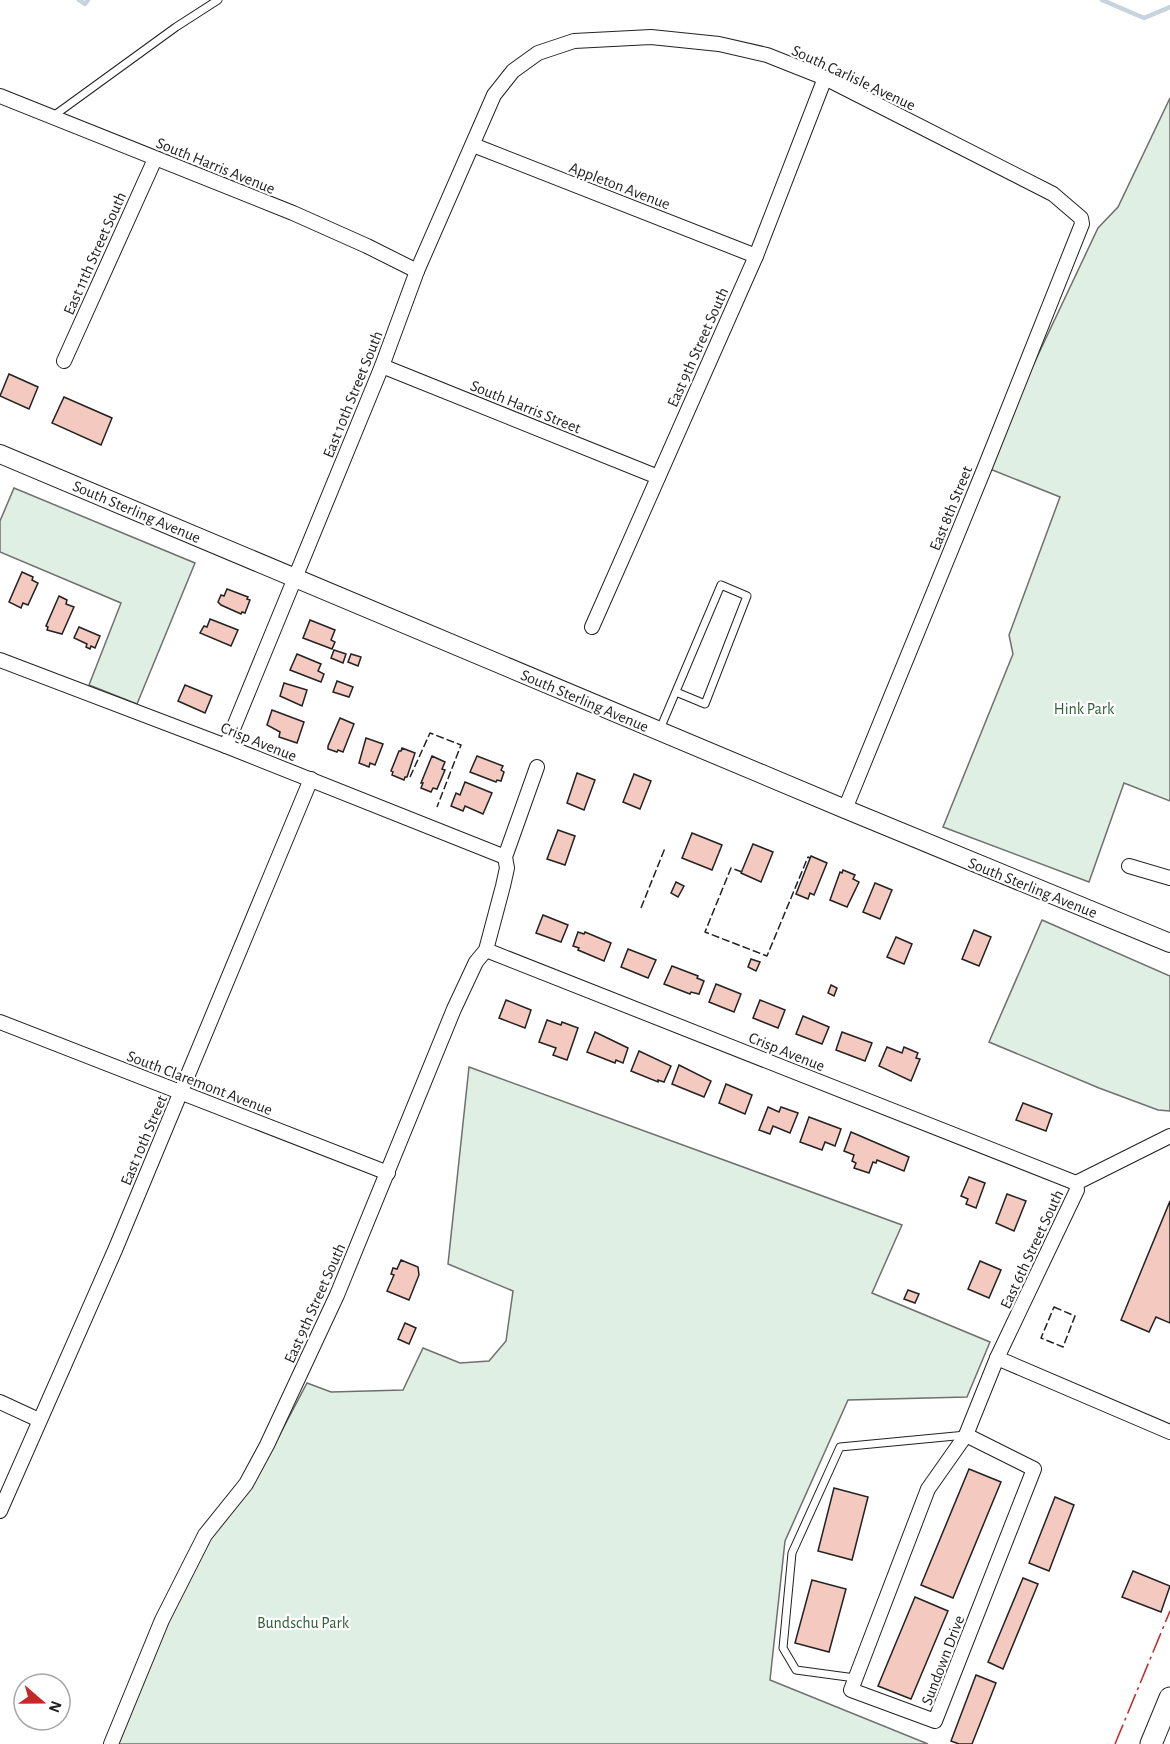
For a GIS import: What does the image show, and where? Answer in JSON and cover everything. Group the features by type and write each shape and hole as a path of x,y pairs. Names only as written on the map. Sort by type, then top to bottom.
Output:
{"main road":[{"name":"South Sterling Avenue","path":"0,454 844,809 1170,943"},
{"path":"1151,1744 1170,1698"}],"street":[{"name":"South Carlisle Avenue","path":"523,63 538,53 574,41 651,37 719,44 767,56 825,78 1053,194 1081,218"},
{"name":"East 10th Street South","path":"226,746 382,366 417,271 494,95 513,71 523,63"},
{"name":"East 9th Street South","path":"592,627 756,256 825,78"},
{"name":"South Harris Avenue","path":"0,96 293,213 417,271"},
{"name":"Appleton Avenue","path":"473,145 756,256"},
{"name":"East 11th Street South","path":"64,361 155,159"},
{"name":"East 8th Street","path":"844,809 998,434 1082,224 1081,218"},
{"name":"South Harris Street","path":"382,366 658,477"},
{"name":"Crisp Avenue","path":"0,660 311,779 506,857"},
{"name":"East 9th Street South","path":"111,1744 162,1620 205,1535 246,1484 267,1445 337,1295 454,1009 476,962 486,950 507,868 506,857 537,767"},
{"name":"East 10th Street","path":"0,1511 115,1250 311,779"},
{"path":"1129,866 1170,878"},
{"name":"Crisp Avenue","path":"486,950 1076,1183"},
{"name":"South Claremont Avenue","path":"0,1022 388,1173"},
{"name":"East 6th Street South","path":"997,1358 1077,1190 1076,1183 1170,1136"},
{"path":"855,1678 928,1489 966,1435 997,1358 1170,1432"},
{"path":"0,1402 39,1420"},
{"name":"Sundown Drive","path":"855,1678 850,1690 935,1721 1034,1469 966,1435"}],"lane":[{"path":"52,117 176,27 218,0"},
{"path":"659,731 721,585 747,596 705,704 676,692"},
{"path":"855,1678 796,1670 783,1648 792,1553 840,1448 966,1435"}],"green space":[{"name":"Hink Park","path":"1170,98 1170,801 1124,783 1089,882 943,827 1013,654 1009,635 1060,497 985,467 1098,228 1118,207"},
{"path":"14,488 195,563 137,704 89,685 121,603 0,552 0,521"},
{"path":"1042,920 1170,976 1170,1111 1158,1110 1099,1088 989,1042"},
{"name":"Bundschu Park","path":"469,1067 902,1225 872,1293 990,1342 967,1397 848,1400 785,1541 770,1680 928,1744 117,1744 163,1633 211,1535 259,1474 307,1383 331,1392 403,1390 423,1348 460,1363 489,1361 506,1341 513,1291 448,1264"}],"building":[{"path":"9,374 38,387 29,409 0,396"},
{"path":"64,397 112,418 101,445 52,423"},
{"path":"22,572 33,577 32,580 38,583 28,605 23,603 21,608 9,602"},
{"path":"227,589 248,597 247,599 250,600 245,613 241,614 218,602"},
{"path":"59,596 67,600 66,604 74,607 62,634 47,630 46,626"},
{"path":"210,619 238,630 231,646 200,633 204,626 207,627"},
{"path":"310,620 335,630 331,640 335,642 332,649 303,638"},
{"path":"79,627 100,636 95,648 91,646 90,649 86,647 87,644 74,638"},
{"path":"334,650 346,654 343,663 331,658"},
{"path":"297,654 321,664 318,671 324,674 321,682 290,670"},
{"path":"351,654 361,657 358,666 348,662"},
{"path":"337,681 353,687 349,697 333,692"},
{"path":"284,683 307,690 302,706 280,696"},
{"path":"185,685 212,696 205,713 178,701"},
{"path":"272,710 304,722 297,743 279,737 280,732 267,725"},
{"path":"340,718 354,724 343,752 338,750 337,752 328,749 328,746"},
{"path":"366,738 383,744 375,765 370,763 369,767 359,763"},
{"path":"402,748 415,753 404,780 392,775 391,771"},
{"path":"432,756 445,762 442,769 445,770 437,789 433,788 431,792 421,788 423,783 421,783"},
{"path":"477,756 503,766 501,781 496,782 470,772"},
{"path":"577,773 595,780 584,810 567,803"},
{"path":"634,774 651,781 640,809 623,802"},
{"path":"465,782 492,793 483,814 465,806 463,811 451,806 456,793 460,795"},
{"path":"558,830 575,836 565,865 547,859"},
{"path":"692,833 722,845 712,870 682,858"},
{"path":"753,844 773,852 761,882 741,873"},
{"path":"811,856 827,863 814,895 810,893 808,899 796,894"},
{"path":"843,870 855,875 853,879 859,882 847,907 830,900 840,872 842,873"},
{"path":"676,882 684,886 678,897 671,893"},
{"path":"875,883 892,890 880,919 863,912"},
{"path":"543,915 568,925 561,942 536,933"},
{"path":"974,930 991,937 979,966 962,959"},
{"path":"578,932 584,934 585,932 611,943 604,961 573,946"},
{"path":"896,937 912,944 904,964 887,957"},
{"path":"628,949 656,960 648,978 621,967"},
{"path":"751,959 760,962 756,971 748,967"},
{"path":"672,966 698,976 697,978 704,981 699,994 691,992 690,994 664,984"},
{"path":"716,984 741,994 734,1012 709,1002"},
{"path":"831,985 837,988 834,996 828,993"},
{"path":"506,1000 531,1010 525,1028 499,1018"},
{"path":"760,1000 785,1010 778,1028 753,1018"},
{"path":"803,1016 829,1027 822,1044 796,1034"},
{"path":"547,1020 561,1025 562,1022 578,1028 567,1060 553,1055 556,1048 539,1042"},
{"path":"595,1032 628,1048 623,1063 616,1060 615,1063 587,1052"},
{"path":"842,1032 872,1043 865,1061 836,1050"},
{"path":"887,1047 902,1053 904,1047 918,1053 916,1058 920,1059 911,1081 879,1066"},
{"path":"639,1051 671,1066 664,1082 658,1080 658,1082 631,1071"},
{"path":"679,1065 711,1081 704,1097 672,1084"},
{"path":"726,1084 752,1095 745,1114 719,1103"},
{"path":"1023,1103 1052,1114 1046,1131 1016,1120"},
{"path":"768,1107 779,1112 781,1107 798,1113 790,1133 773,1126 770,1134 759,1130"},
{"path":"809,1117 841,1129 835,1146 825,1142 822,1150 800,1142"},
{"path":"851,1132 909,1157 904,1171 877,1160 876,1163 873,1162 869,1173 854,1168 856,1163 852,1161 854,1155 844,1151"},
{"path":"969,1177 985,1183 976,1208 966,1204 968,1199 961,1196"},
{"path":"1007,1194 1026,1201 1014,1231 996,1223"},
{"path":"1170,1201 1170,1323 1156,1317 1149,1332 1121,1320"},
{"path":"401,1260 418,1267 419,1275 409,1300 387,1291 394,1275 391,1274 393,1268 397,1269"},
{"path":"980,1261 1001,1270 989,1298 968,1289"},
{"path":"908,1290 919,1294 915,1303 904,1299"},
{"path":"405,1323 416,1328 409,1344 398,1339"},
{"path":"969,1469 1001,1482 953,1598 921,1585"},
{"path":"834,1488 868,1497 852,1560 818,1551"},
{"path":"1055,1497 1074,1505 1049,1571 1029,1563"},
{"path":"1133,1571 1170,1586 1161,1612 1122,1597"},
{"path":"1023,1578 1038,1584 1003,1669 988,1662"},
{"path":"812,1580 846,1589 829,1652 795,1643"},
{"path":"915,1597 948,1611 911,1699 878,1686"},
{"path":"976,1675 996,1683 972,1744 959,1744 951,1741"}],"waterway":[{"path":"79,0 85,4 88,0"},
{"path":"1102,0 1144,18 1170,7"}],"fence":[{"path":"410,777 430,733 461,745 437,807"},
{"path":"641,908 665,848"},
{"path":"742,872 731,868 705,932 767,956 808,857 810,858"},
{"path":"1054,1307 1075,1316 1063,1347 1041,1338 1054,1307"}],"power":[{"path":"1115,1744 1170,1611"}]}
